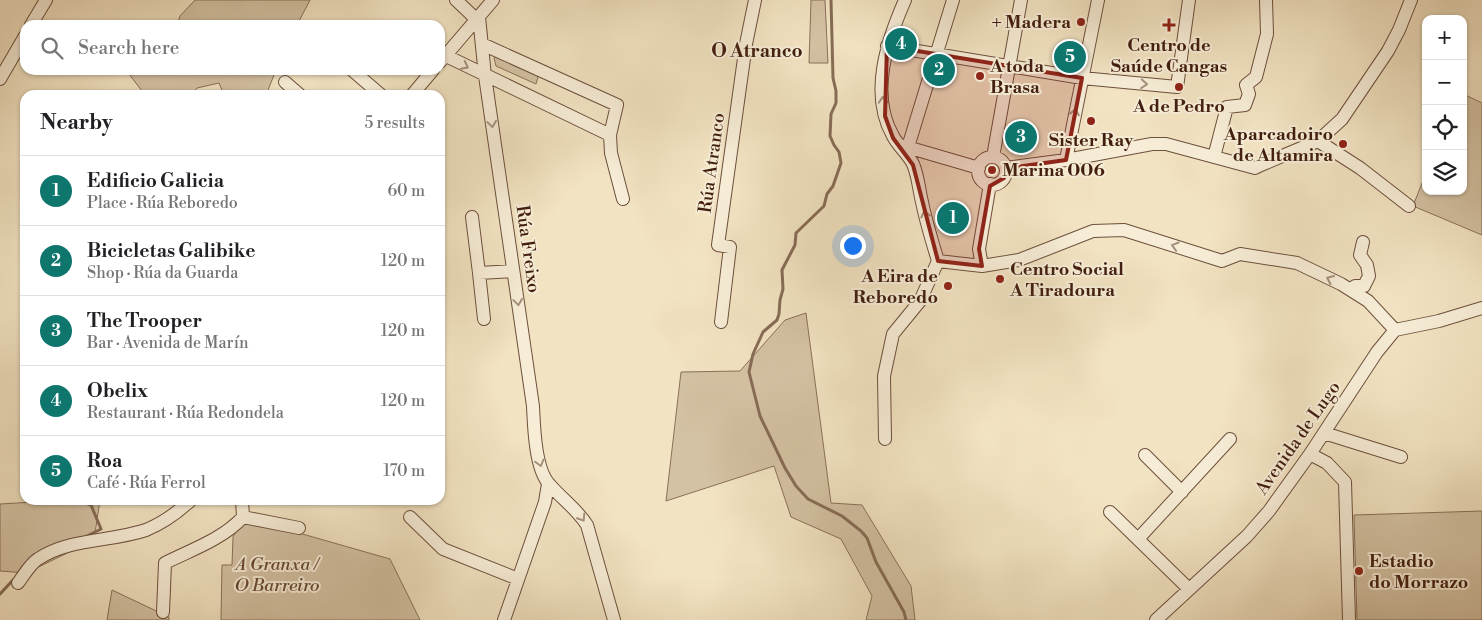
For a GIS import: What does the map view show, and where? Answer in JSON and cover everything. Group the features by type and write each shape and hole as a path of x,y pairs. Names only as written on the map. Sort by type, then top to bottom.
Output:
{"street":[{"path":"34,20 46,0"},
{"path":"456,0 478,19"},
{"path":"445,54 493,0"},
{"name":"Rúa Atranco","path":"721,322 730,247 718,245 746,44 755,0"},
{"path":"905,0 894,24 884,60 882,103 893,138 904,146 979,168"},
{"path":"885,439 884,376 893,334 920,301 938,261 927,225 913,165 904,146 953,0"},
{"path":"993,157 1021,0"},
{"path":"1066,160 1098,0"},
{"path":"887,46 1009,68 1082,78 1177,87 1190,0"},
{"path":"1214,157 1227,107 1245,105 1249,94 1246,85 1256,78 1267,34 1266,0"},
{"path":"1006,168 1066,160 1139,145 1166,144 1254,168 1318,141 1342,119 1388,51 1411,0"},
{"name":"Rúa Freixo","path":"478,19 533,406 535,446 548,484"},
{"path":"482,44 617,105 610,134 611,153 623,198"},
{"path":"0,79 20,45"},
{"path":"445,58 610,134"},
{"path":"358,75 375,90"},
{"path":"416,90 429,75"},
{"path":"285,82 294,90"},
{"path":"1318,141 1360,168 1409,206"},
{"path":"993,157 1000,159 1006,168 1004,178 999,182 990,184 981,179 979,168 982,161 993,157"},
{"path":"982,266 979,249 990,184"},
{"path":"472,217 484,319"},
{"path":"938,261 982,266 1019,260 1093,231 1124,230 1222,261 1240,254 1297,263 1351,290 1368,301 1395,330 1439,321 1482,308"},
{"path":"1351,290 1355,286 1364,286 1369,276 1366,265 1360,256 1363,242"},
{"path":"479,273 513,271"},
{"name":"Avenida de Lugo","path":"1156,620 1247,536 1269,510 1310,454 1377,352 1395,330"},
{"path":"1324,433 1401,457"},
{"path":"1138,539 1230,439"},
{"path":"1310,454 1327,463 1345,482 1349,620"},
{"path":"1145,455 1182,492"},
{"path":"504,620 545,502 548,484"},
{"path":"548,484 578,511 587,525 614,620"},
{"path":"18,583 36,560 54,550 68,545 144,530 158,525 185,505"},
{"path":"163,612 165,563 226,532 242,517 242,505"},
{"path":"1110,512 1189,589"},
{"path":"242,517 299,528"},
{"path":"410,517 444,549 518,579"}],"highlighted area":[{"path":"887,46 1082,78 1066,160 1008,168 1004,178 990,186 979,249 982,266 938,261 913,165 893,138 885,116"}],"green space":[{"path":"195,0 310,0 300,20 179,20"},
{"path":"811,0 825,0 828,63 809,63"},
{"path":"496,55 539,74 536,84 496,66 494,58"},
{"path":"130,75 274,75 268,90 222,90 219,83 195,90 141,90"},
{"path":"1467,96 1482,103 1482,235 1413,206 1422,183 1422,195 1467,195"},
{"path":"806,313 831,503 862,505 911,586 915,620 866,620 872,596 841,539 791,517 774,466 666,501 681,372 740,371 785,320"},
{"path":"0,504 99,505 94,540 26,573 0,571"},
{"path":"1482,511 1482,620 1357,620 1354,515"},
{"name":"A Granxa / O Barreiro","path":"243,517 390,559 420,620 221,620 222,565 232,565 233,537"},
{"path":"112,590 169,617 169,620 107,620"}],"waterway":[{"path":"831,0 833,78 836,103 831,114 830,136 839,152 841,163 833,186 827,194 824,206 796,233 795,245 782,270 783,289 777,320 763,332 753,354 749,372 760,416 785,468 796,486 808,499 842,516 867,538 876,562 904,612 906,620"},
{"path":"87,536 101,529 91,505"},
{"path":"0,594 13,580"}],"place":[{"name":"+ Madera","path":"1081,22"},
{"name":"Centro de Saúde Cangas","path":"1169,25"},
{"name":"Obelix","path":"901,44"},
{"name":"Roa","path":"1070,57"},
{"name":"Bicicletas Galibike","path":"939,70"},
{"name":"A toda Brasa","path":"980,76"},
{"name":"A de Pedro","path":"1179,87"},
{"name":"Sister Ray","path":"1091,121"},
{"name":"The Trooper","path":"1021,137"},
{"name":"Aparcadoiro de Altamira","path":"1343,144"},
{"name":"Marina 006","path":"992,170"},
{"name":"Edificio Galicia","path":"953,218"},
{"name":"Centro Social A Tiradoura","path":"1000,279"},
{"name":"A Eira de Reboredo","path":"948,286"},
{"name":"Estadio do Morrazo","path":"1359,571"}],"district":[{"name":"O Atranco","path":"757,51"}]}
